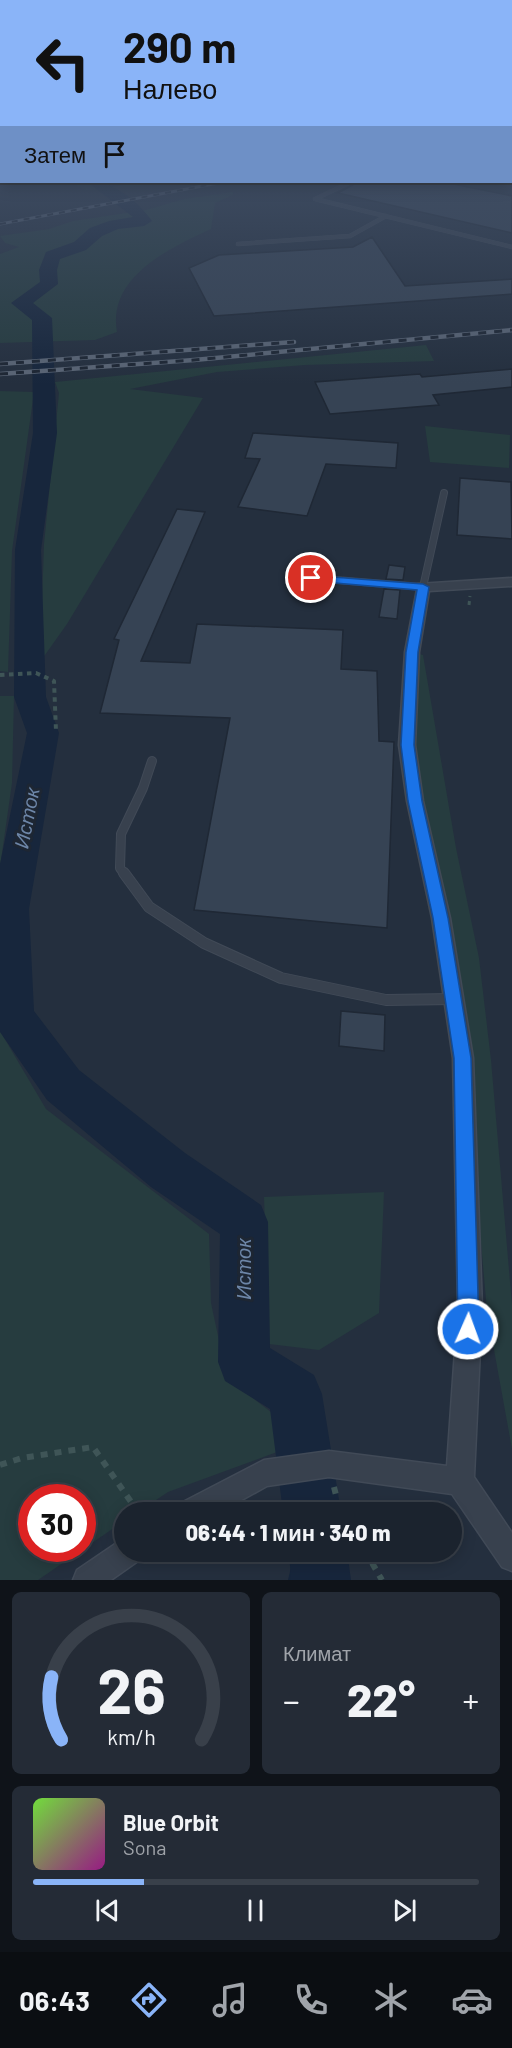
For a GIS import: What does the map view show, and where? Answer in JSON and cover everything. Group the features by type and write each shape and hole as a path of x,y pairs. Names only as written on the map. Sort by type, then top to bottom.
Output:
{"street":[{"path":"512,582 423,587 412,652 407,745 415,801 441,918 463,1058 470,1307 460,1481 512,1557"},
{"path":"211,1502 264,1473 329,1464 460,1481"},
{"path":"87,1580 114,1561"}],"lane":[{"path":"238,244 340,237"},
{"path":"470,237 512,247"},
{"path":"311,578 423,587 444,493"},
{"path":"152,761 143,788 121,834 120,868 149,907 204,943 282,978 386,1000 453,999"}],"path":[{"path":"0,675 17,676 36,673 54,681 56,731"},
{"path":"0,1465 22,1458 93,1447 131,1502"},
{"path":"371,1562 382,1580"}],"green space":[{"path":"1,237 195,237 161,255 132,280 122,295 116,313 117,332 95,340 0,343 0,254 19,247 5,243"},
{"path":"426,345 434,361 305,365 217,372 130,389 203,398 67,624 40,662 44,544 59,393 55,382"},
{"path":"0,391 34,392 12,551 8,672 0,671"},
{"path":"425,426 510,435 509,468 430,462"},
{"path":"412,652 423,655 456,848 479,958 491,1060 512,1305 512,1449 487,1311 477,1197 415,801"},
{"path":"0,696 14,696 12,783 0,867"},
{"path":"0,1031 46,1109 209,1234 211,1303 227,1378 280,1419 285,1449 168,1492 153,1502 114,1502 114,1528 96,1540 96,1484 18,1484 18,1562 64,1562 38,1580 0,1580"},
{"path":"384,1192 379,1313 319,1350 269,1344 264,1197"}],"water":[{"path":"292,1562 332,1562 337,1580 288,1580"}],"building":[{"path":"372,237 405,286 512,279 512,294 214,316 189,268 219,255 353,247"},
{"path":"512,369 512,387 433,395 439,405 330,414 315,382 420,374 422,377"},
{"path":"253,433 398,443 396,468 326,464 307,516 238,507 260,459 245,458"},
{"path":"460,478 511,482 512,539 457,535"},
{"path":"177,509 205,512 141,661 190,663 197,624 343,630 341,669 377,671 379,741 394,742 387,928 194,910 230,718 100,713 119,640 114,639"},
{"path":"389,565 405,567 403,580 386,579"},
{"path":"384,589 400,590 397,619 379,617"},
{"path":"341,1011 385,1015 384,1051 339,1046"}],"waterway":[{"name":"Исток","path":"91,237 80,246 52,256 48,270 49,284 20,303 42,318 45,433 28,550 30,697 43,733 10,909 13,1016 63,1085 168,1170 244,1222 244,1362 295,1394 311,1502"},
{"name":"Исток","path":"319,1562 321,1580"}],"railway":[{"path":"0,374 194,360 512,330"},
{"path":"0,364 294,342"}],"route":[{"path":"311,578 423,587 412,652 407,745 415,801 441,918 463,1058 470,1307 468,1329"}]}
